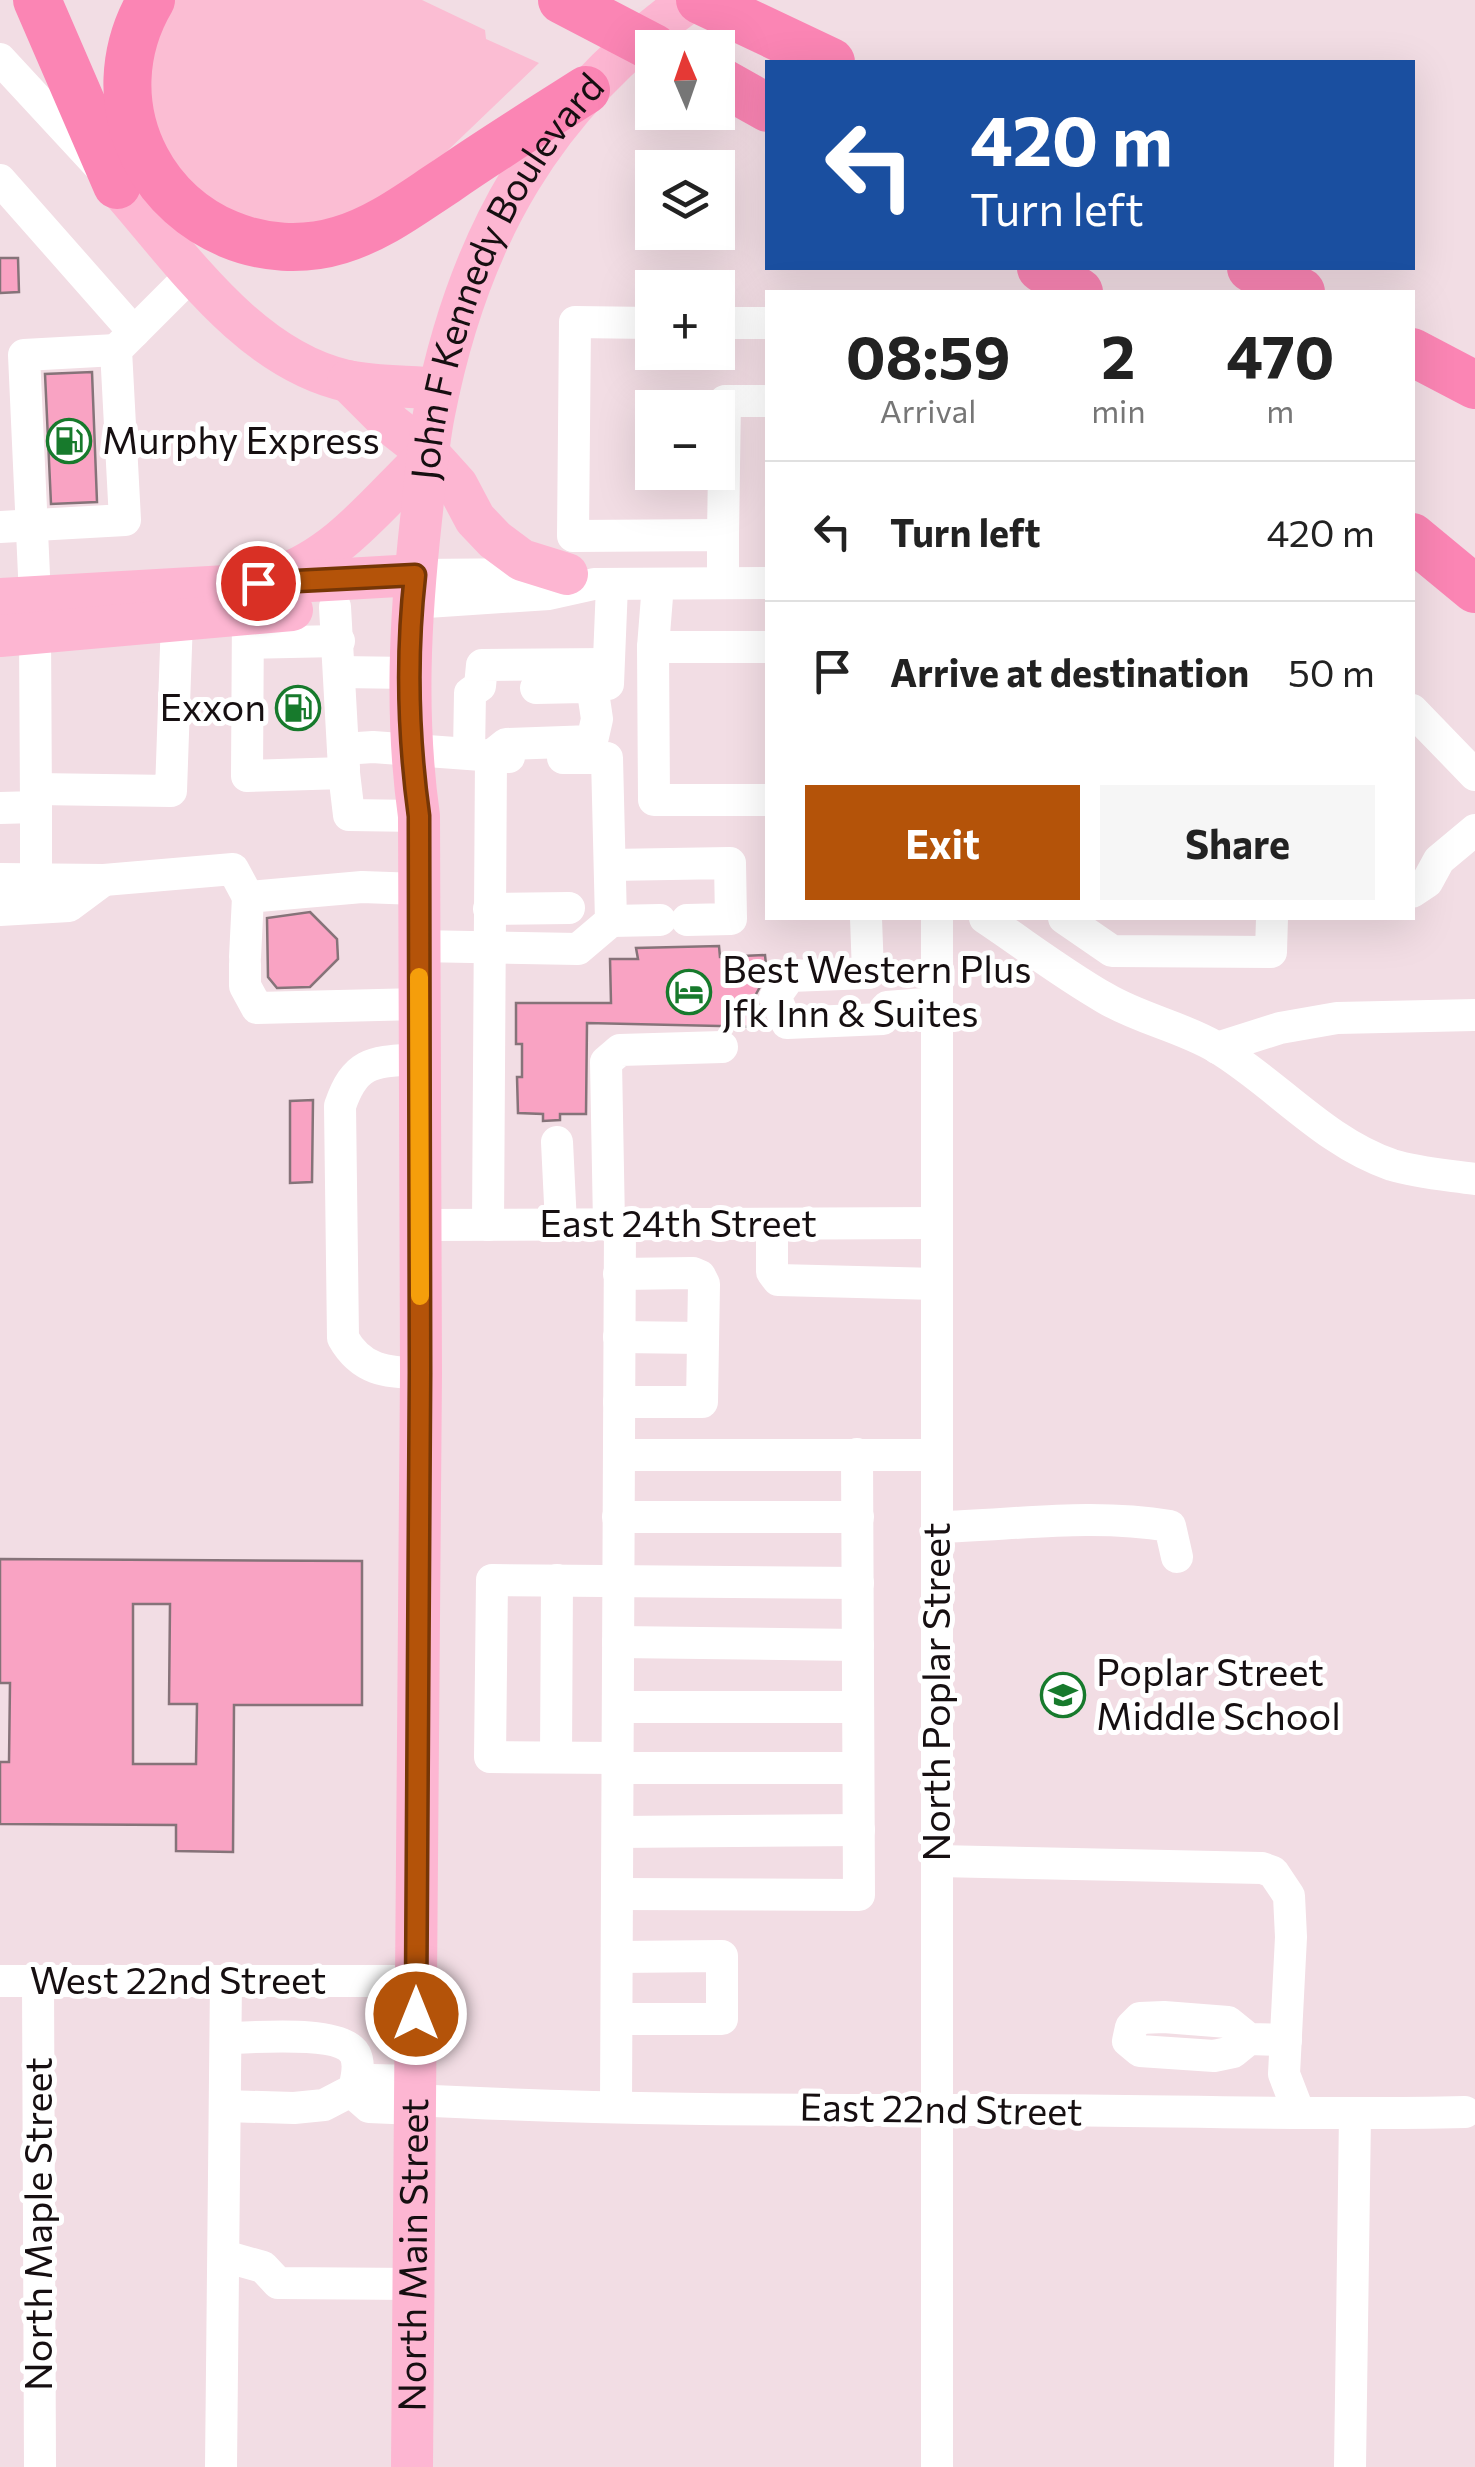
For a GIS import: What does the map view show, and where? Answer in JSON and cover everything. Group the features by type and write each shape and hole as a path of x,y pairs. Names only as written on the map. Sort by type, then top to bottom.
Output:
{"highway":[{"path":"37,0 116,185"},
{"path":"151,0 135,32 128,64 130,116 138,144 154,175 179,204 204,222 250,242 314,246 360,233 406,209 586,90"},
{"path":"562,0 635,38"},
{"path":"700,0 827,60"},
{"path":"735,90 765,106"},
{"path":"1044,270 1076,290"},
{"path":"1255,270 1297,290"},
{"path":"1415,331 1475,349"},
{"path":"1415,354 1475,385"},
{"path":"1415,539 1475,589"}],"main road":[{"name":"John F Kennedy Boulevard","path":"409,584 439,389 456,322 498,213 536,153 586,90 658,23 691,0"},
{"path":"116,185 260,338 302,364 348,381 439,389"},
{"path":"348,381 392,425 429,454 457,485 476,519 496,540 522,560 586,570"},
{"path":"251,613 292,572 348,535 429,454"},
{"path":"18,616 177,619 251,613 409,584"},
{"path":"18,616 251,613 338,640 409,584"},
{"name":"North Main Street","path":"409,584 410,750 419,816 420,1060 412,2467"}],"street":[{"path":"0,59 116,185"},
{"path":"0,180 125,341 125,520 15,526"},
{"path":"36,878 37,798 18,616 15,526 24,355 125,341 194,272"},
{"path":"611,921 608,664 586,570 575,322 635,323"},
{"path":"735,323 765,323"},
{"path":"723,584 726,400 765,400"},
{"path":"409,584 586,570 723,535"},
{"path":"586,570 658,584 765,583"},
{"path":"658,584 653,647 654,800 765,800"},
{"path":"251,613 247,776 410,750 608,758"},
{"path":"0,808 37,798 171,791 177,619"},
{"path":"410,673 338,640 349,815 419,816"},
{"path":"653,647 765,647"},
{"path":"480,686 482,665 608,664"},
{"path":"480,755 506,744 592,741 597,719 593,692 584,687 480,686 470,693 480,755 489,910 488,1225"},
{"path":"1415,713 1475,775"},
{"path":"1415,890 1427,882 1439,860 1475,830"},
{"path":"418,946 578,950 611,921 731,919 730,863 610,865"},
{"path":"0,879 104,880 233,869 248,897 245,986 257,1008 419,1004"},
{"path":"0,910 69,906 104,880"},
{"path":"248,897 362,887 418,889"},
{"path":"489,910 568,908"},
{"path":"866,920 868,973 790,976 775,997 787,1023 883,1019 887,1007 937,1003"},
{"name":"North Poplar Street","path":"937,920 937,2467"},
{"path":"988,920 1105,999 1178,1027 1217,1048 1274,1086 1306,1116 1356,1148 1393,1165 1475,1179"},
{"path":"1067,920 1112,951 1271,952 1272,920"},
{"path":"1217,1048 1280,1028 1336,1018 1475,1015"},
{"path":"616,2106 620,1274 606,1062 620,1050 722,1047"},
{"path":"420,1060 377,1062 361,1069 346,1089 340,1106 343,1338 350,1351 374,1369 420,1373"},
{"path":"556,1142 560,1224"},
{"name":"East 24th Street","path":"419,1225 938,1223"},
{"path":"772,1224 772,1272 778,1280 938,1284"},
{"path":"619,1402 702,1402 704,1284 700,1276 692,1273 620,1274"},
{"path":"619,1337 703,1338"},
{"path":"618,1894 859,1895 858,1454"},
{"path":"618,1455 938,1455"},
{"path":"618,1517 858,1517"},
{"path":"938,1527 1128,1519 1170,1526 1177,1558"},
{"path":"858,1583 492,1580 490,1737 490,1757 858,1768"},
{"path":"556,1758 558,1580"},
{"path":"618,1642 858,1645"},
{"path":"618,1707 858,1707"},
{"path":"618,1832 859,1830"},
{"path":"938,1861 1262,1868 1273,1872 1290,1896 1284,2074 1299,2113"},
{"path":"617,1957 722,1956 722,2019 617,2020"},
{"path":"221,2467 226,1980"},
{"name":"West 22nd Street","path":"0,1981 416,1981"},
{"name":"North Maple Street","path":"38,1981 40,2467"},
{"path":"226,2038 317,2038 346,2045 355,2054 358,2068 353,2092 324,2105 226,2106"},
{"path":"1250,2039 1286,2040"},
{"name":"East 22nd Street","path":"353,2092 370,2107 416,2096 616,2106 1354,2115 1465,2112"},
{"path":"1350,2467 1354,2115"},
{"path":"224,2256 263,2267 278,2282 414,2284"}],"shaded area":[{"path":"174,0 422,0 485,30 486,39 539,63 419,178 343,215 312,223 273,224 242,219 179,178 146,107 143,78"}],"building":[{"path":"0,258 18,258 19,292 0,293"},
{"name":"Murphy Express","path":"92,372 97,502 51,504 45,374"},
{"path":"310,912 337,939 338,959 310,987 277,988 268,977 267,918"},
{"path":"719,946 720,957 765,955 767,974 755,996 767,1027 587,1023 586,1114 560,1114 560,1120 543,1121 543,1114 518,1113 517,1077 522,1077 522,1044 516,1044 516,1003 611,1003 610,959 638,959 636,948"},
{"path":"313,1100 312,1182 290,1183 290,1101"},
{"path":"0,1559 362,1561 362,1705 234,1705 233,1852 176,1851 176,1825 0,1824 0,1762 9,1762 10,1683 0,1683","holes":["133,1604 170,1604 169,1704 197,1704 196,1764 133,1764"]}],"slow traffic":[{"path":"419,977 420,1296"}],"place":[{"name":"Murphy Express","path":"69,441"},
{"name":"Exxon","path":"298,708"},
{"name":"Best Western Plus Jfk Inn & Suites","path":"689,992"},
{"name":"Poplar Street Middle School","path":"1063,1695"}],"route":[{"path":"258,583 415,575 410,635 410,750 419,816 416,2014"}]}
